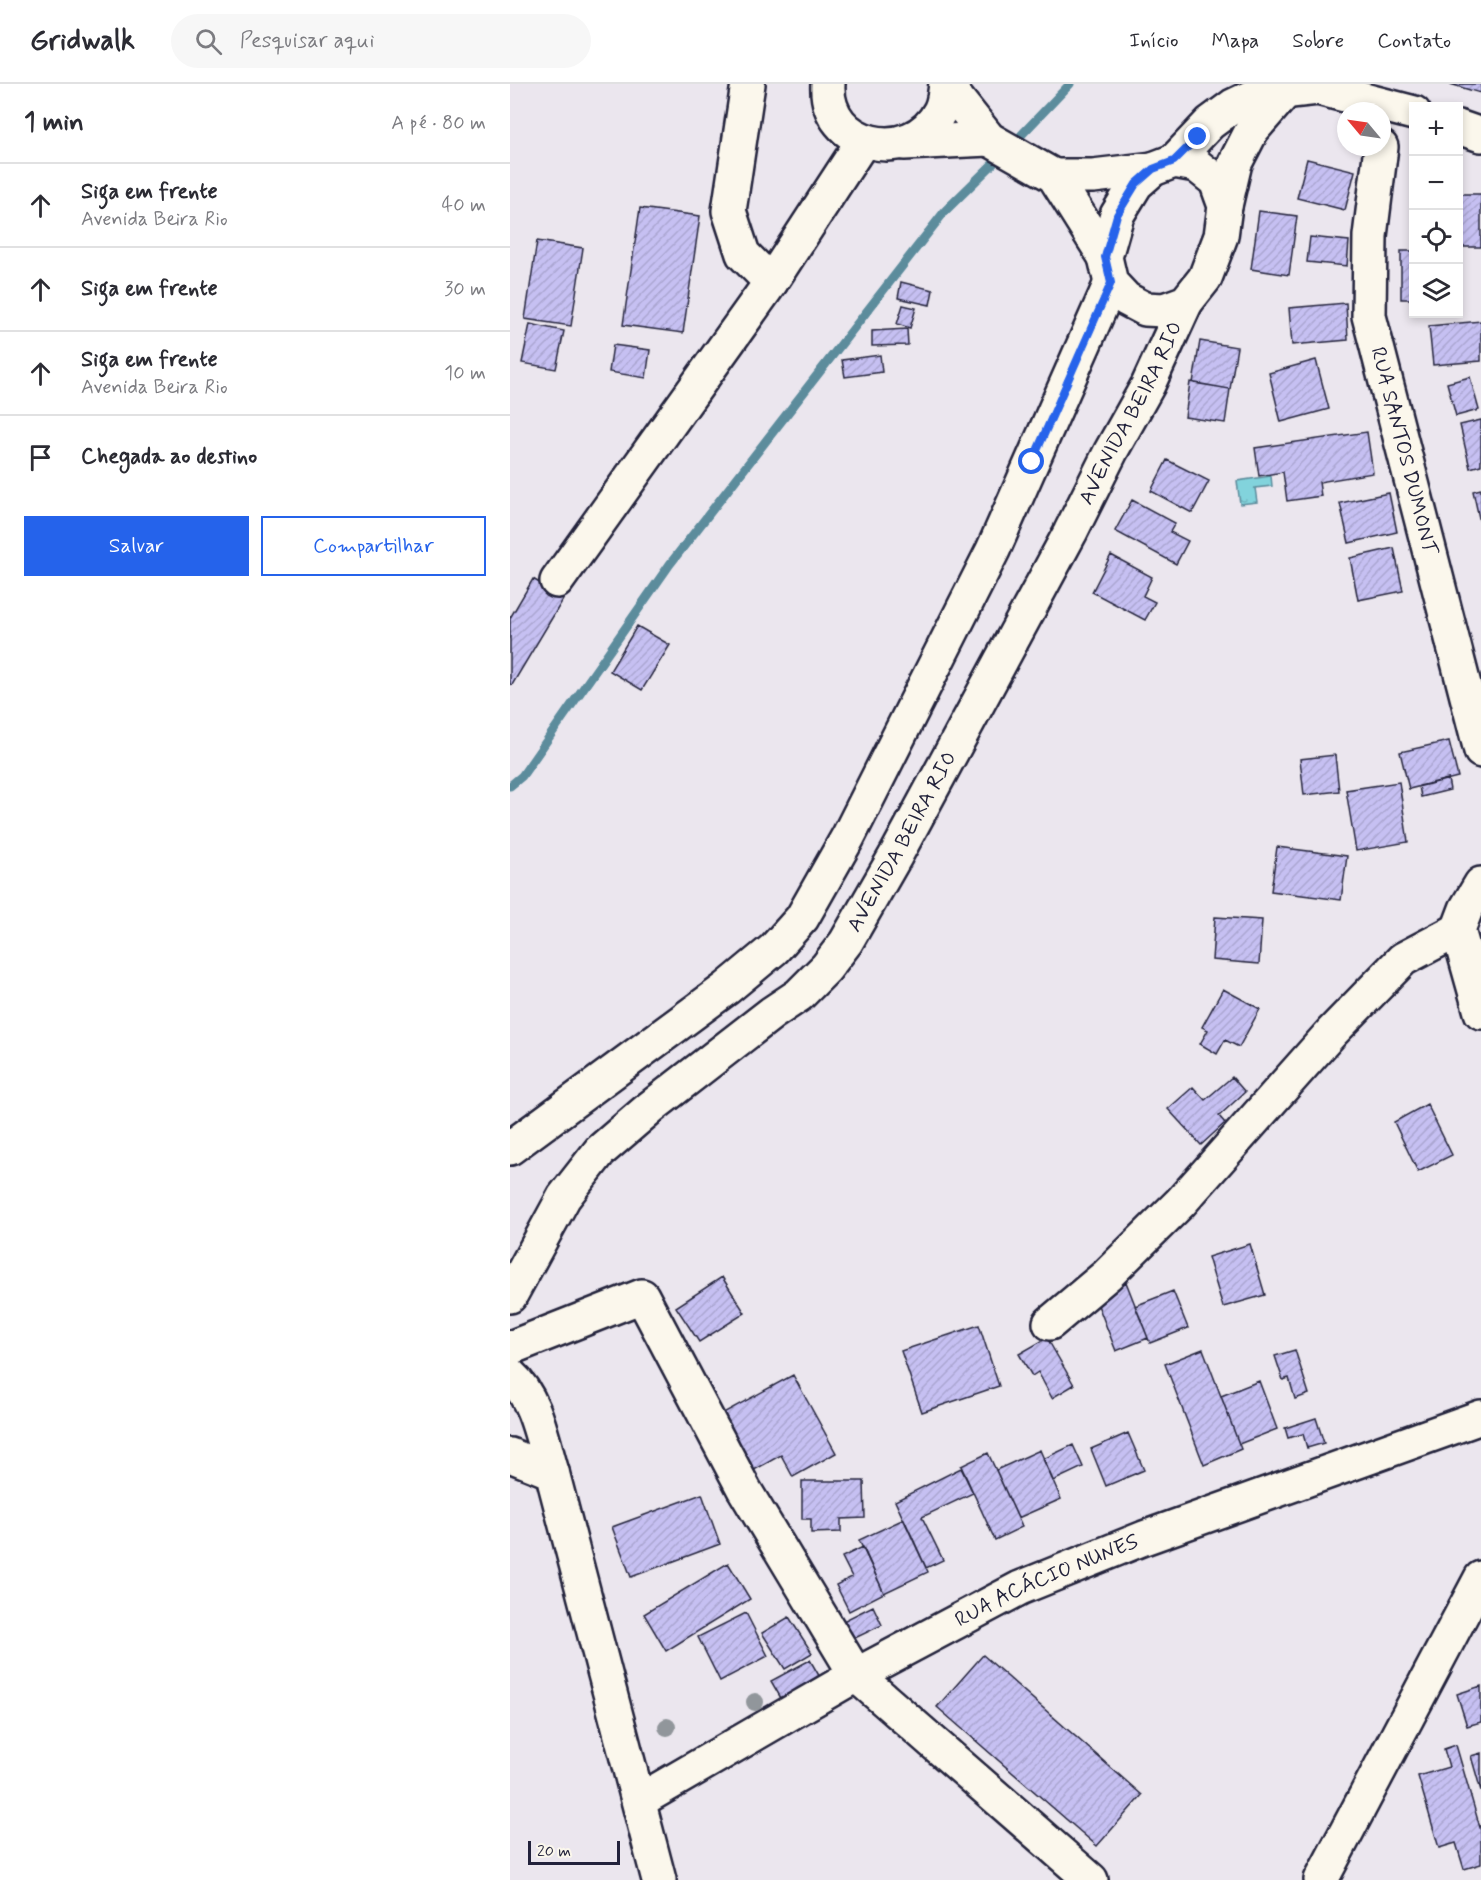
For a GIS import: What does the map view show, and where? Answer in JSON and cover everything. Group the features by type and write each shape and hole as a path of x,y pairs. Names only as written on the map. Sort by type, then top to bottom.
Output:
{"street":[{"path":"748,84 729,211 743,254 771,282"},
{"path":"828,84 827,97 840,124 863,141 883,145 991,139"},
{"path":"904,143 926,130 941,110 946,84"},
{"path":"946,84 991,139 1052,175 1126,299 1145,309 1164,310 1186,302 1205,278 1221,236 1234,163 1252,130 1287,90"},
{"path":"510,1148 727,987 774,949 802,918 848,837 993,550 1108,270 1117,215 1136,184 1163,165 1210,123 1233,106 1256,95 1318,88 1400,109 1391,126"},
{"path":"1463,129 1481,135"},
{"path":"557,582 771,282 863,141"},
{"name":"RUA SANTOS DUMONT","path":"1380,156 1370,236 1369,316 1481,751"},
{"path":"1052,175 1093,176 1163,165 1197,165 1216,181 1225,206"},
{"name":"AVENIDA BEIRA RIO","path":"510,1296 564,1197 600,1151 660,1100 772,1013 799,995 826,968 846,942 896,855 1070,533 1111,451 1148,385 1186,302"},
{"path":"1481,884 1466,909 1458,930 1481,1012"},
{"path":"1050,1323 1107,1275 1181,1202 1332,1032 1403,959 1458,930"},
{"path":"510,1348 642,1296 744,1490 856,1675 1091,1880"},
{"path":"510,1375 519,1383 533,1410 552,1472 659,1880"},
{"name":"RUA ACÁCIO NUNES","path":"639,1801 856,1675 1020,1588 1144,1538 1481,1417"},
{"path":"510,1455 552,1472"},
{"path":"1321,1880 1481,1578"}],"water":[{"path":"1271,476 1272,486 1255,488 1257,502 1240,504 1237,481"}],"building":[{"path":"1450,84 1481,84 1481,93 1470,90"},
{"path":"1307,159 1355,171 1345,210 1297,198"},
{"path":"1463,194 1481,194 1481,247 1463,247"},
{"path":"640,208 700,216 683,333 623,325"},
{"path":"1259,211 1297,216 1289,275 1251,269"},
{"path":"1310,237 1349,241 1347,266 1307,262"},
{"path":"537,241 583,248 571,326 525,319"},
{"path":"1401,251 1409,251 1409,299 1401,299"},
{"path":"901,282 933,290 930,305 898,298"},
{"path":"1346,303 1348,340 1292,345 1289,308"},
{"path":"903,305 916,308 910,328 897,324"},
{"path":"1481,321 1481,361 1433,365 1429,326"},
{"path":"530,324 564,331 556,369 522,363"},
{"path":"907,329 908,345 872,346 872,331"},
{"path":"1200,341 1237,347 1230,389 1193,383"},
{"path":"613,345 650,350 646,378 609,372"},
{"path":"880,355 882,372 845,377 842,360"},
{"path":"1316,360 1329,409 1281,422 1269,373"},
{"path":"1470,377 1479,410 1456,416 1447,383"},
{"path":"1190,382 1230,389 1225,423 1185,417"},
{"path":"1481,420 1481,465 1470,468 1460,425"},
{"path":"1367,432 1373,473 1319,482 1321,496 1287,501 1283,472 1259,476 1255,448"},
{"path":"1167,460 1209,481 1192,513 1151,491"},
{"path":"1481,489 1481,527 1473,491"},
{"path":"1389,493 1397,532 1349,543 1340,503"},
{"path":"1132,500 1175,523 1170,532 1188,541 1176,564 1115,531"},
{"path":"1394,548 1403,591 1358,600 1350,558"},
{"path":"1111,555 1152,577 1143,596 1155,602 1145,620 1092,592"},
{"path":"533,579 564,598 512,685 510,684 510,618"},
{"path":"637,626 670,645 642,690 610,671"},
{"path":"1449,741 1458,777 1409,789 1400,752"},
{"path":"1335,755 1339,791 1304,795 1300,759"},
{"path":"1448,779 1450,790 1421,797 1419,786"},
{"path":"1399,782 1408,842 1356,851 1346,790"},
{"path":"1277,847 1347,856 1341,900 1271,891"},
{"path":"1215,917 1262,920 1259,964 1212,960"},
{"path":"1223,989 1260,1009 1239,1047 1225,1040 1217,1054 1200,1044 1208,1030 1202,1027"},
{"path":"1232,1077 1245,1092 1219,1116 1225,1123 1201,1145 1168,1109 1193,1087 1205,1100"},
{"path":"1427,1104 1452,1155 1418,1172 1394,1122"},
{"path":"1250,1244 1265,1295 1223,1307 1208,1257"},
{"path":"722,1277 745,1313 699,1342 676,1307"},
{"path":"1126,1282 1148,1338 1116,1351 1094,1295"},
{"path":"1173,1291 1188,1328 1150,1343 1135,1306"},
{"path":"979,1325 999,1386 922,1412 901,1351"},
{"path":"1047,1338 1074,1385 1052,1398 1038,1372 1032,1376 1019,1354"},
{"path":"1203,1349 1241,1449 1204,1465 1165,1364"},
{"path":"1295,1350 1309,1394 1295,1399 1289,1378 1283,1380 1275,1356"},
{"path":"793,1375 836,1453 793,1477 781,1455 747,1474 716,1417"},
{"path":"1259,1381 1277,1429 1239,1444 1221,1396"},
{"path":"1316,1418 1324,1443 1307,1448 1303,1434 1288,1438 1285,1428"},
{"path":"1128,1433 1144,1470 1106,1486 1091,1449"},
{"path":"1073,1445 1083,1467 1053,1481 1043,1459"},
{"path":"1040,1450 1061,1499 1018,1518 996,1470"},
{"path":"988,1453 1022,1527 995,1540 961,1466"},
{"path":"961,1468 973,1493 922,1517 943,1560 926,1568 895,1501"},
{"path":"802,1481 864,1481 865,1518 841,1519 841,1532 811,1533 811,1519 802,1519"},
{"path":"702,1494 720,1544 631,1577 612,1527"},
{"path":"904,1519 928,1572 884,1593 859,1540"},
{"path":"863,1547 884,1593 849,1611 836,1585 852,1577 842,1557"},
{"path":"728,1563 750,1599 666,1651 644,1614"},
{"path":"873,1606 882,1625 853,1639 843,1621"},
{"path":"746,1613 768,1656 720,1681 698,1637"},
{"path":"789,1617 812,1653 785,1669 762,1633"},
{"path":"983,1655 1142,1795 1097,1846 937,1707"},
{"path":"810,1660 821,1679 782,1700 771,1681"},
{"path":"1481,1686 1481,1722 1467,1726 1457,1694"},
{"path":"1456,1745 1481,1831 1481,1864 1464,1869 1456,1843 1439,1848 1418,1776 1449,1767 1444,1749"},
{"path":"1481,1753 1481,1791 1471,1756"}],"waterway":[{"path":"1012,145 1070,84"},
{"path":"510,786 522,776 670,564 945,211 1002,155"}],"route":[{"path":"1032,462 1111,283 1105,257 1117,215 1136,184 1153,169 1174,161 1198,137"}]}
